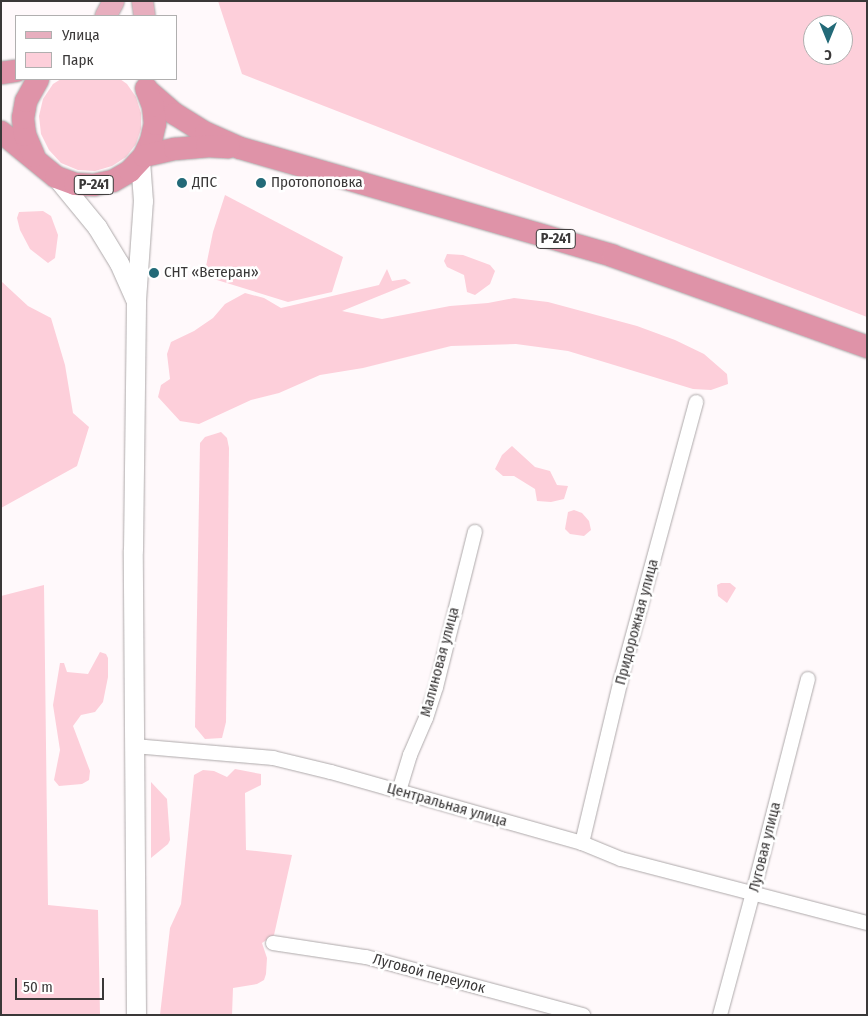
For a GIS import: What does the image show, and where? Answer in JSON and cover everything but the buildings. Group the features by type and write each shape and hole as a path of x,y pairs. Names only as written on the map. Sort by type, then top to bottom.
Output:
{"highway":[{"path":"1,73 15,71"},
{"path":"37,80 26,101 23,118 25,135 31,151 48,171"},
{"path":"142,158 151,141 154,124 153,106 143,83"},
{"name":"Р-241","path":"143,83 183,119 206,133 240,148 612,256 867,347"},
{"name":"Р-241","path":"1,132 48,171 75,184 94,185 114,181 130,171 142,158 175,149 207,146 240,148"}],"main road":[{"path":"106,15 113,1"},
{"path":"142,1 144,15"},
{"path":"136,1015 134,746 136,300 143,201 142,158"},
{"path":"48,171 97,228 119,263 136,300"}],"street":[{"name":"Придорожная улица","path":"582,843 621,679 696,402"},
{"name":"Малиновая улица","path":"399,791 410,755 426,718 436,688 475,532"},
{"name":"Луговая улица","path":"720,1015 754,893 808,679"},
{"name":"Центральная улица","path":"134,746 272,758 399,791 582,843 621,859 867,923"},
{"name":"Луговой переулок","path":"273,943 366,957 583,1015"}],"green space":[{"path":"218,1 867,1 867,317 242,74"},
{"path":"59,80 121,80 127,84 136,97 141,113 141,129 136,144 126,157 112,166 95,171 78,170 61,163 49,150 41,134 39,116 43,99 53,84"},
{"path":"225,195 343,257 332,292 288,302 204,276 213,232"},
{"path":"43,211 51,216 58,235 55,258 48,263 30,249 20,230 17,218 19,212"},
{"path":"447,254 463,255 490,265 495,271 490,284 475,295 467,292 464,275 447,267 444,261"},
{"path":"387,269 392,281 405,279 411,283 342,311 382,319 450,306 488,303 514,298 548,302 637,326 675,340 704,354 727,374 728,384 711,390 693,389 568,351 516,344 451,346 363,368 320,375 279,393 251,400 199,424 180,421 158,397 161,385 170,379 167,354 171,342 194,331 213,318 225,304 245,293 264,298 281,308 379,285"},
{"path":"1,281 28,306 51,318 65,365 73,413 89,427 77,466 1,508"},
{"path":"221,432 227,438 229,448 226,722 222,738 205,739 195,727 200,443 205,437"},
{"path":"512,446 535,467 550,471 557,485 568,486 564,499 551,502 537,501 535,489 514,476 503,476 495,469 502,455"},
{"path":"574,510 582,513 589,521 591,530 584,536 570,534 565,529 568,512"},
{"path":"730,583 736,588 727,603 718,596 717,585"},
{"path":"44,585 48,905 98,910 100,1015 1,1015 1,596"},
{"path":"100,652 106,654 108,658 108,677 103,702 95,712 81,715 73,726 90,771 89,780 82,784 59,786 54,780 60,750 53,705 60,663 64,663 67,672 88,674"},
{"path":"235,769 261,774 261,785 245,793 246,850 292,855 274,935 262,943 267,958 266,974 264,980 257,984 233,988 232,1015 160,1015 170,928 181,904 194,775 203,770 214,771 227,777"},
{"path":"151,782 167,799 170,840 168,844 151,858"}],"place":[{"name":"ДПС","path":"182,183"},
{"name":"Протопоповка","path":"261,183"},
{"name":"СНТ «Ветеран»","path":"154,273"}]}
